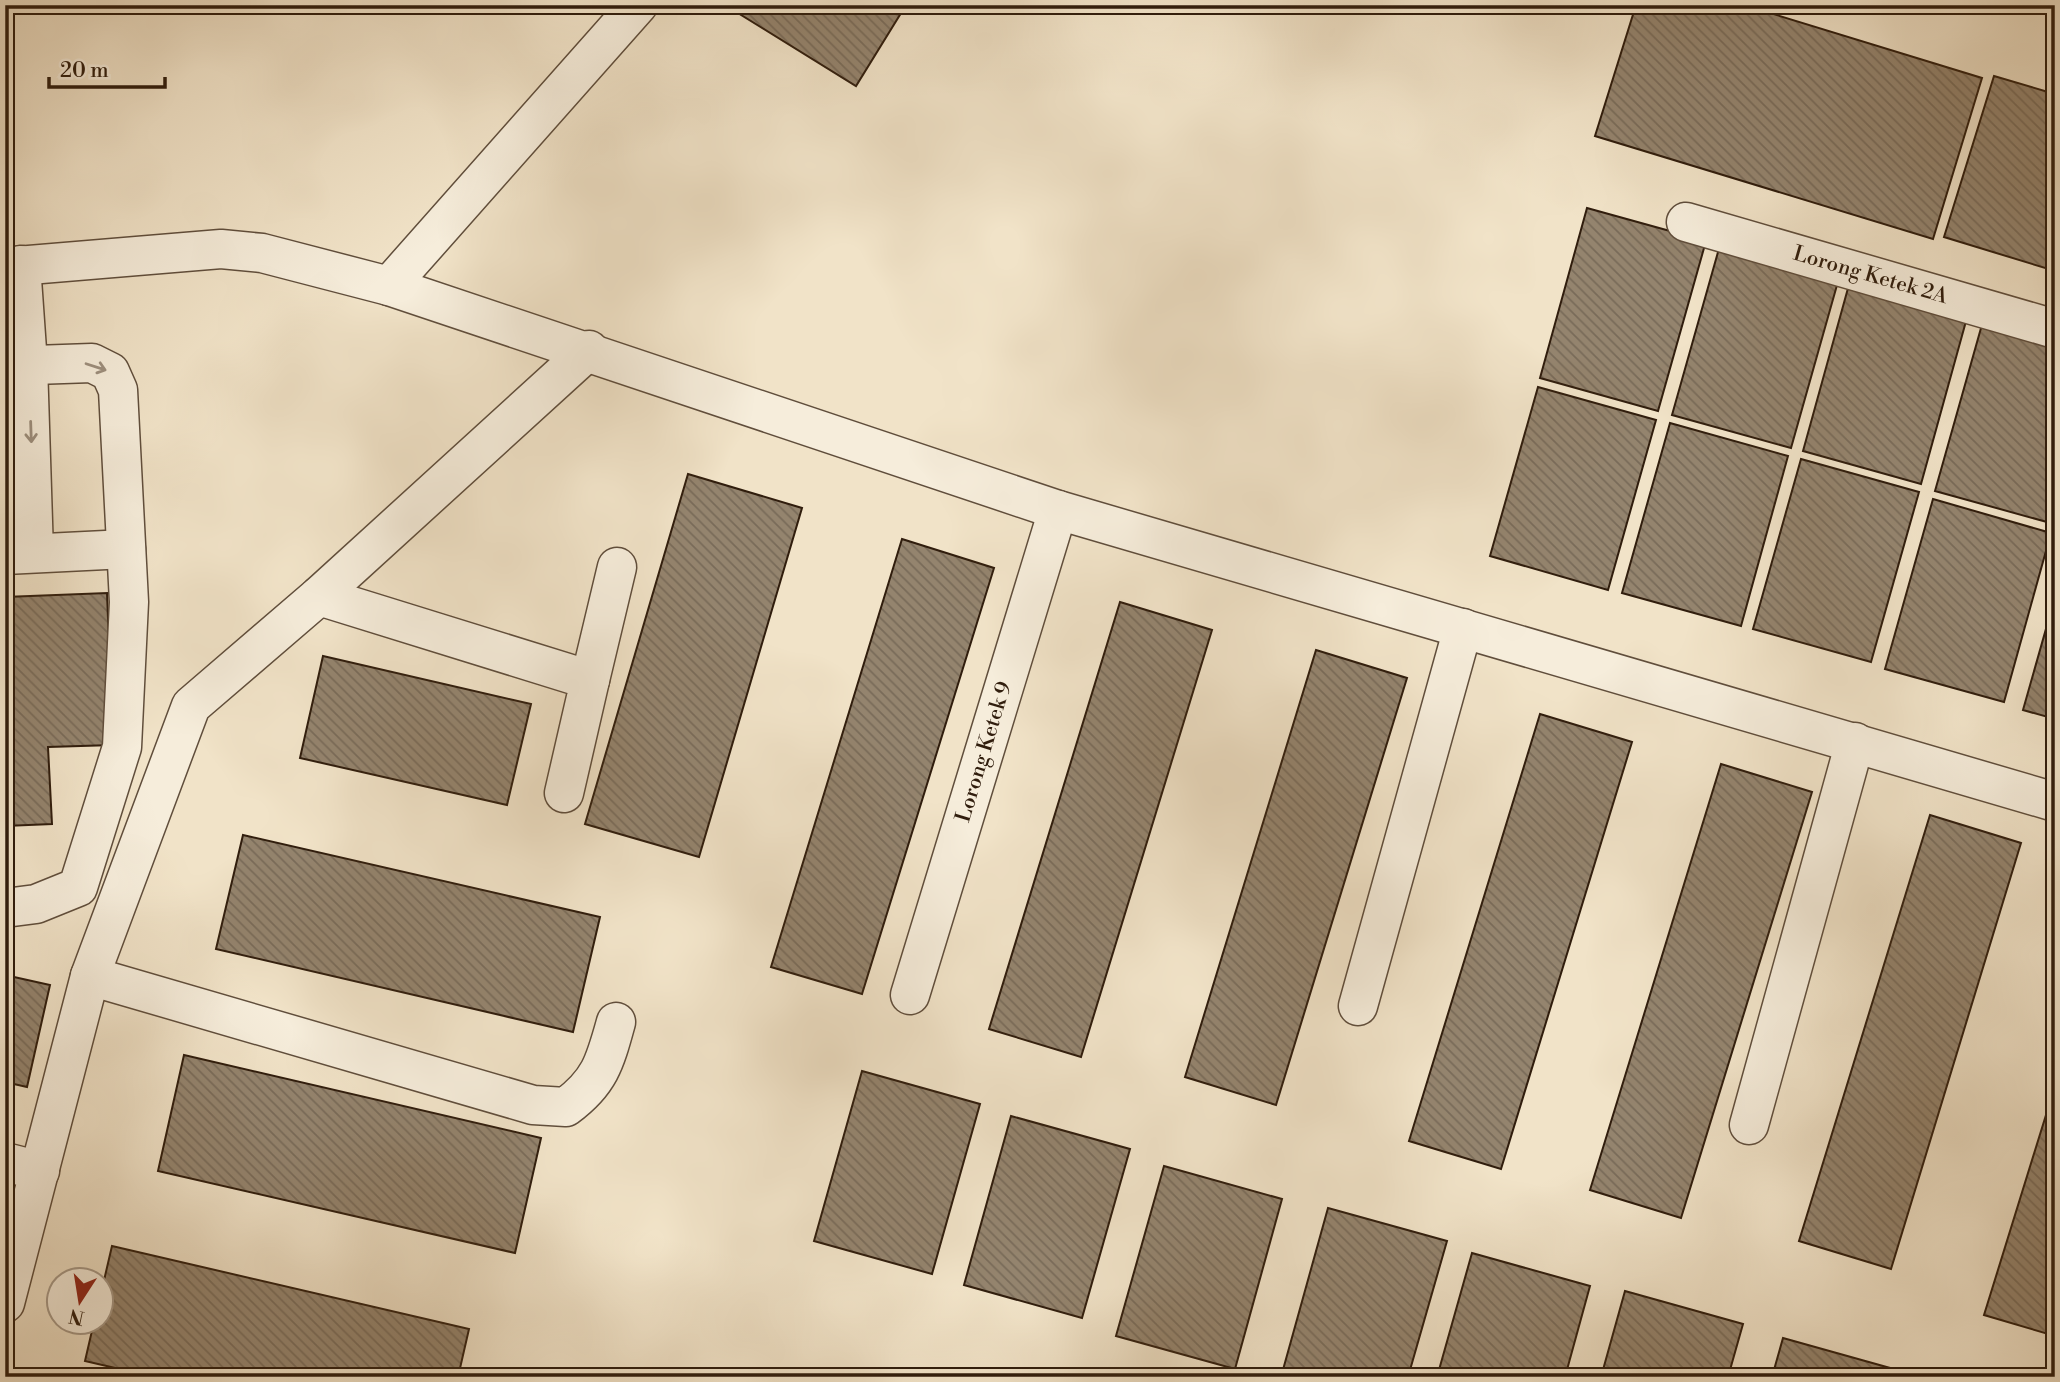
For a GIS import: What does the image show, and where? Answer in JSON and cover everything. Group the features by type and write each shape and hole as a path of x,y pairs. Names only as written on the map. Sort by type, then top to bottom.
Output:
{"street":[{"path":"390,285 638,5"},
{"name":"Lorong Ketek 2A","path":"1686,222 2055,329"},
{"path":"126,550 20,554 13,266 220,249 262,253 390,285 1058,510 2055,802"},
{"path":"5,1303 23,1167 89,976 191,706 319,596 589,350"},
{"path":"5,908 36,905 78,887 122,747 129,602 118,390 110,372 92,363 17,365"},
{"name":"Lorong Ketek 9","path":"910,995 1058,510"},
{"path":"564,793 617,567"},
{"path":"319,596 590,680"},
{"path":"1358,1006 1463,628"},
{"path":"1749,1125 1855,742"},
{"path":"89,976 533,1105 566,1107 588,1090 606,1058 616,1022"}],"building":[{"path":"725,5 906,5 856,86"},
{"path":"1636,5 1744,5 1982,78 1933,239 1595,136"},
{"path":"1994,76 2055,94 2055,271 1944,237"},
{"path":"1587,208 1706,241 1658,411 1540,378"},
{"path":"1720,245 1839,278 1791,448 1672,415"},
{"path":"1850,281 1968,314 1921,484 1803,451"},
{"path":"1983,321 2055,341 2054,524 1935,491"},
{"path":"1538,387 1656,420 1608,590 1490,556"},
{"path":"1670,423 1788,456 1741,626 1622,593"},
{"path":"1801,459 1919,492 1871,662 1753,629"},
{"path":"688,474 802,508 699,857 585,824"},
{"path":"1933,499 2051,533 2004,702 1885,669"},
{"path":"902,539 994,568 862,994 771,967"},
{"path":"107,593 113,745 48,747 52,824 5,826 5,597"},
{"path":"2055,597 2055,719 2023,710"},
{"path":"1120,602 1212,630 1081,1057 989,1029"},
{"path":"1316,650 1407,678 1276,1105 1185,1077"},
{"path":"323,656 531,704 507,805 300,758"},
{"path":"1540,714 1632,742 1501,1169 1409,1141"},
{"path":"1721,764 1812,792 1681,1218 1590,1190"},
{"path":"1930,815 2021,843 1891,1269 1799,1241"},
{"path":"243,835 600,917 573,1032 216,949"},
{"path":"5,975 50,985 27,1087 5,1082"},
{"path":"184,1055 541,1138 515,1253 158,1171"},
{"path":"862,1071 980,1104 932,1274 814,1241"},
{"path":"2055,1086 2055,1336 1984,1315"},
{"path":"1011,1116 1130,1149 1082,1318 964,1285"},
{"path":"1164,1166 1282,1199 1235,1369 1116,1336"},
{"path":"1328,1208 1447,1241 1408,1377 1281,1377"},
{"path":"112,1246 469,1329 458,1377 154,1377 85,1361 91,1336 116,1336 116,1266 107,1266"},
{"path":"1472,1253 1590,1286 1565,1377 1437,1377"},
{"path":"1625,1291 1743,1324 1728,1377 1601,1377"},
{"path":"1783,1338 1901,1371 1900,1377 1772,1377"}]}
